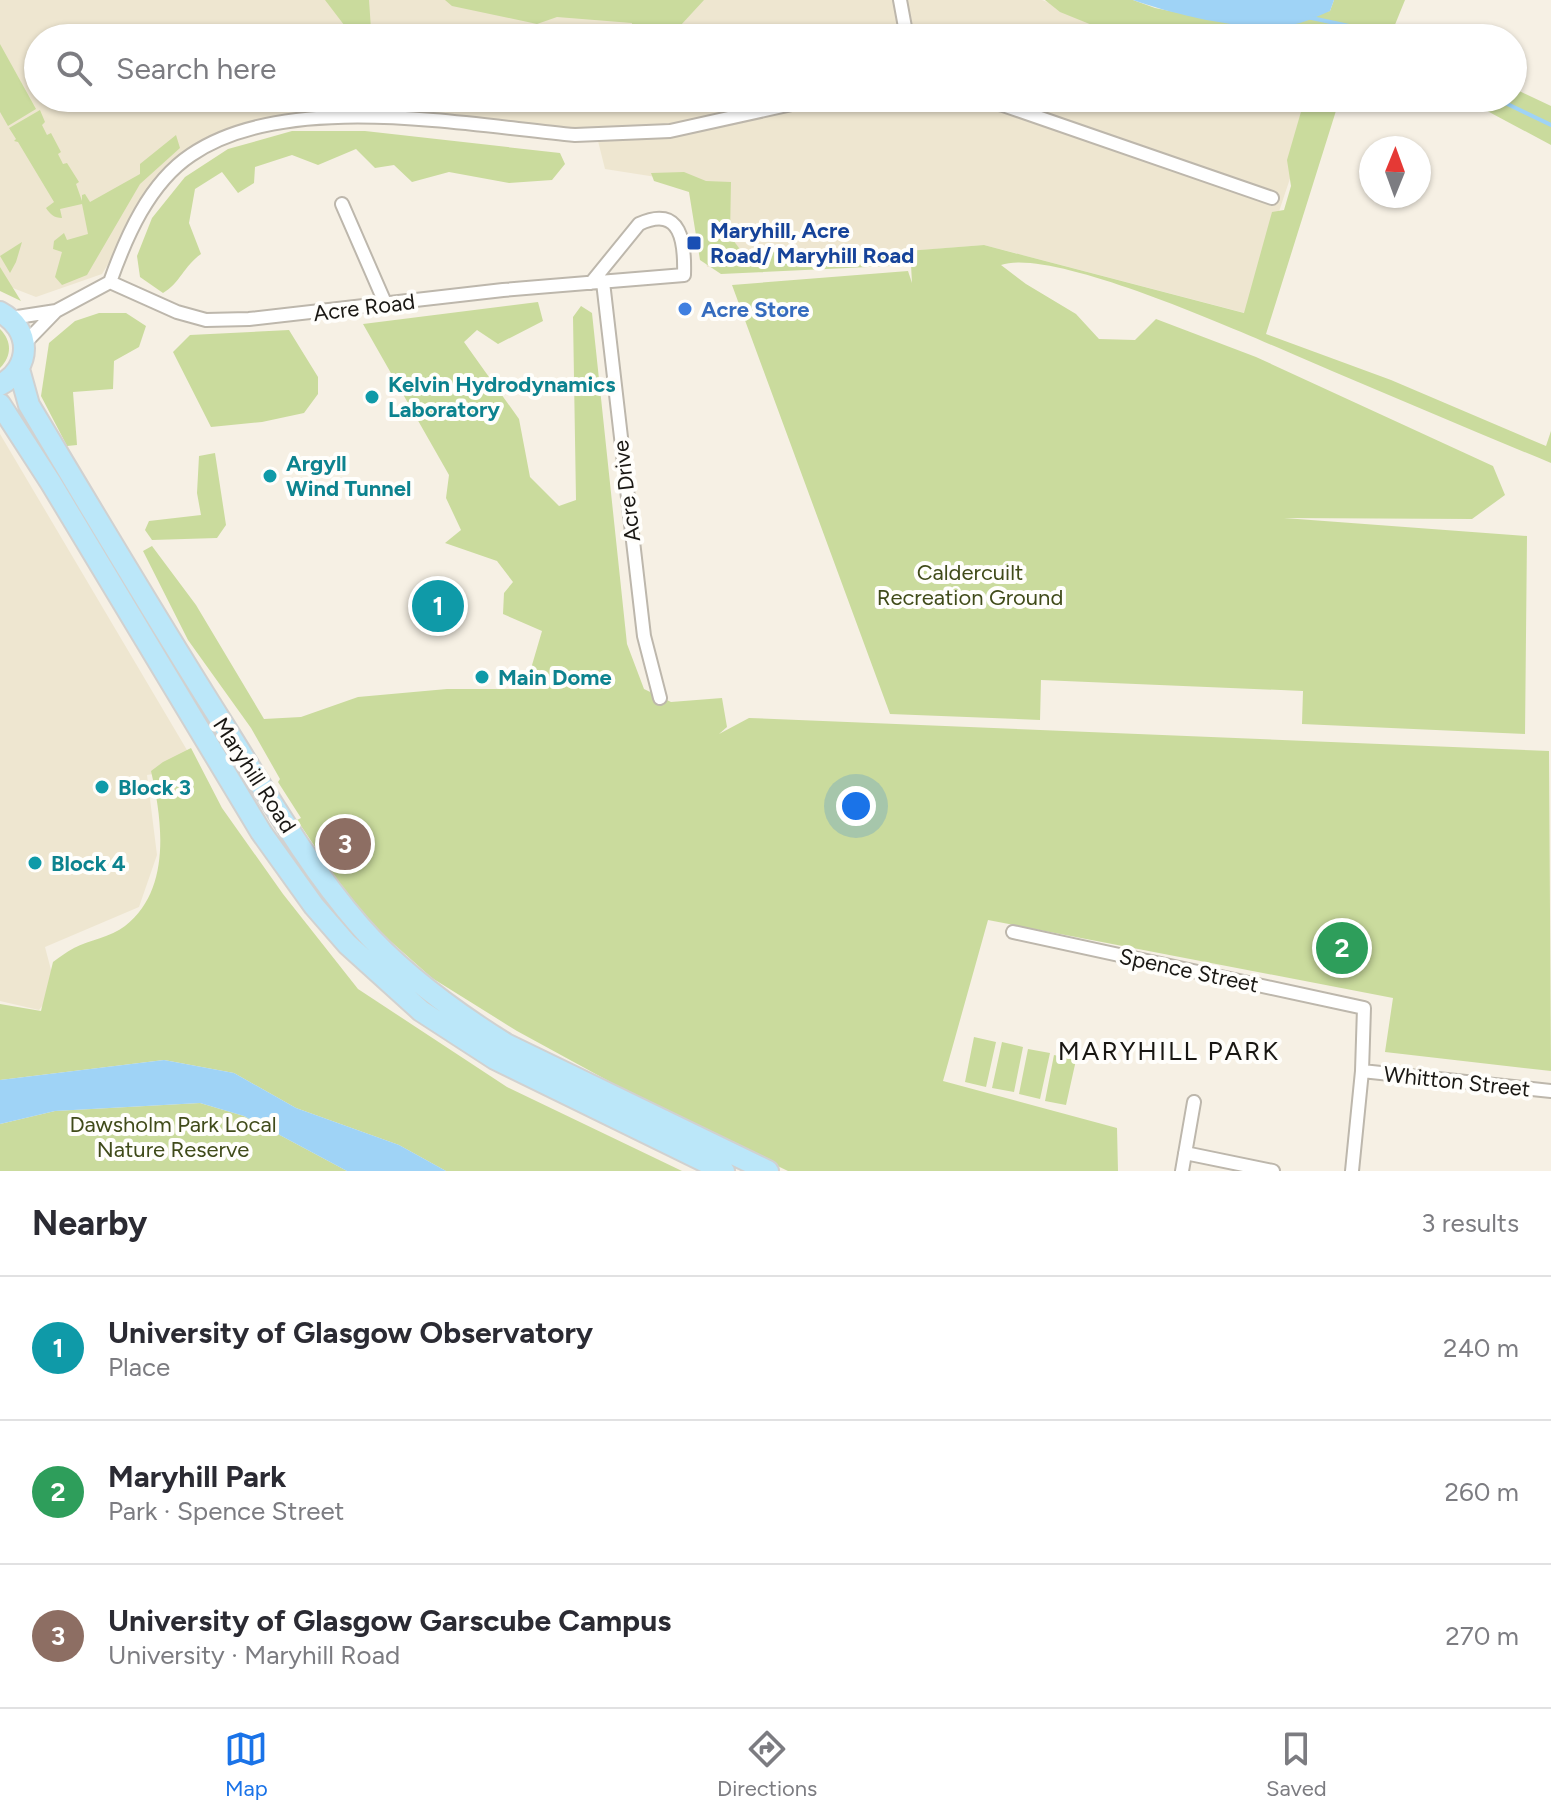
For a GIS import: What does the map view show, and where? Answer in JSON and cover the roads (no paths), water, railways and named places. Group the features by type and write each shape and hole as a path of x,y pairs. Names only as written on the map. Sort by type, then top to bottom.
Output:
{"main road":[{"path":"0,385 19,369 25,352 18,325 5,315"},
{"name":"Maryhill Road","path":"19,369 29,405 170,640 284,822 361,928 400,967 473,1024 658,1129 724,1171"},
{"name":"Maryhill Road","path":"0,404 51,483 261,832 314,906 347,944 421,1011 462,1039 528,1076 768,1171"}],"street":[{"path":"900,0 904,24"},
{"path":"25,343 56,311 110,282 126,237 160,184 189,156 224,137 263,125 366,115 602,135 670,131 756,112"},
{"path":"1023,112 1272,198"},
{"path":"342,204 386,305"},
{"name":"Acre Road","path":"110,282 177,312 206,320 280,317 503,290 597,283 684,275 685,249 677,227 668,221 648,220 632,230 597,283"},
{"name":"Acre Drive","path":"597,283 644,636 660,698"},
{"path":"5,315 56,311"},
{"name":"Spence Street","path":"1013,932 1364,1008 1362,1071"},
{"path":"1352,1171 1362,1071"},
{"name":"Whitton Street","path":"1362,1071 1551,1091"},
{"path":"1182,1171 1194,1102"},
{"path":"1185,1153 1273,1171"}],"water":[{"path":"1133,0 1334,0 1330,11 1293,24 1231,24 1171,12"},
{"path":"164,1060 234,1073 296,1108 399,1145 446,1171 347,1171 244,1116 200,1103 55,1111 0,1124 0,1080"}],"waterway":[{"path":"1307,17 1340,24"},
{"path":"1524,112 1551,125"}],"place":[{"name":"Maryhill, Acre Road/ Maryhill Road","path":"694,243"},
{"name":"Acre Store","path":"685,309"},
{"name":"Kelvin Hydrodynamics Laboratory","path":"372,397"},
{"name":"Argyll Wind Tunnel","path":"270,476"},
{"name":"University of Glasgow Observatory","path":"438,606"},
{"name":"Main Dome","path":"482,677"},
{"name":"Block 3","path":"102,787"},
{"name":"University of Glasgow Garscube Campus","path":"345,844"},
{"name":"Block 4","path":"35,863"},
{"name":"Maryhill Park","path":"1342,948"}],"district":[{"name":"MARYHILL PARK","path":"1169,1051"}],"park label":[{"name":"Caldercuilt Recreation Ground","path":"970,584"},
{"name":"Dawsholm Park Local Nature Reserve","path":"173,1136"}]}
